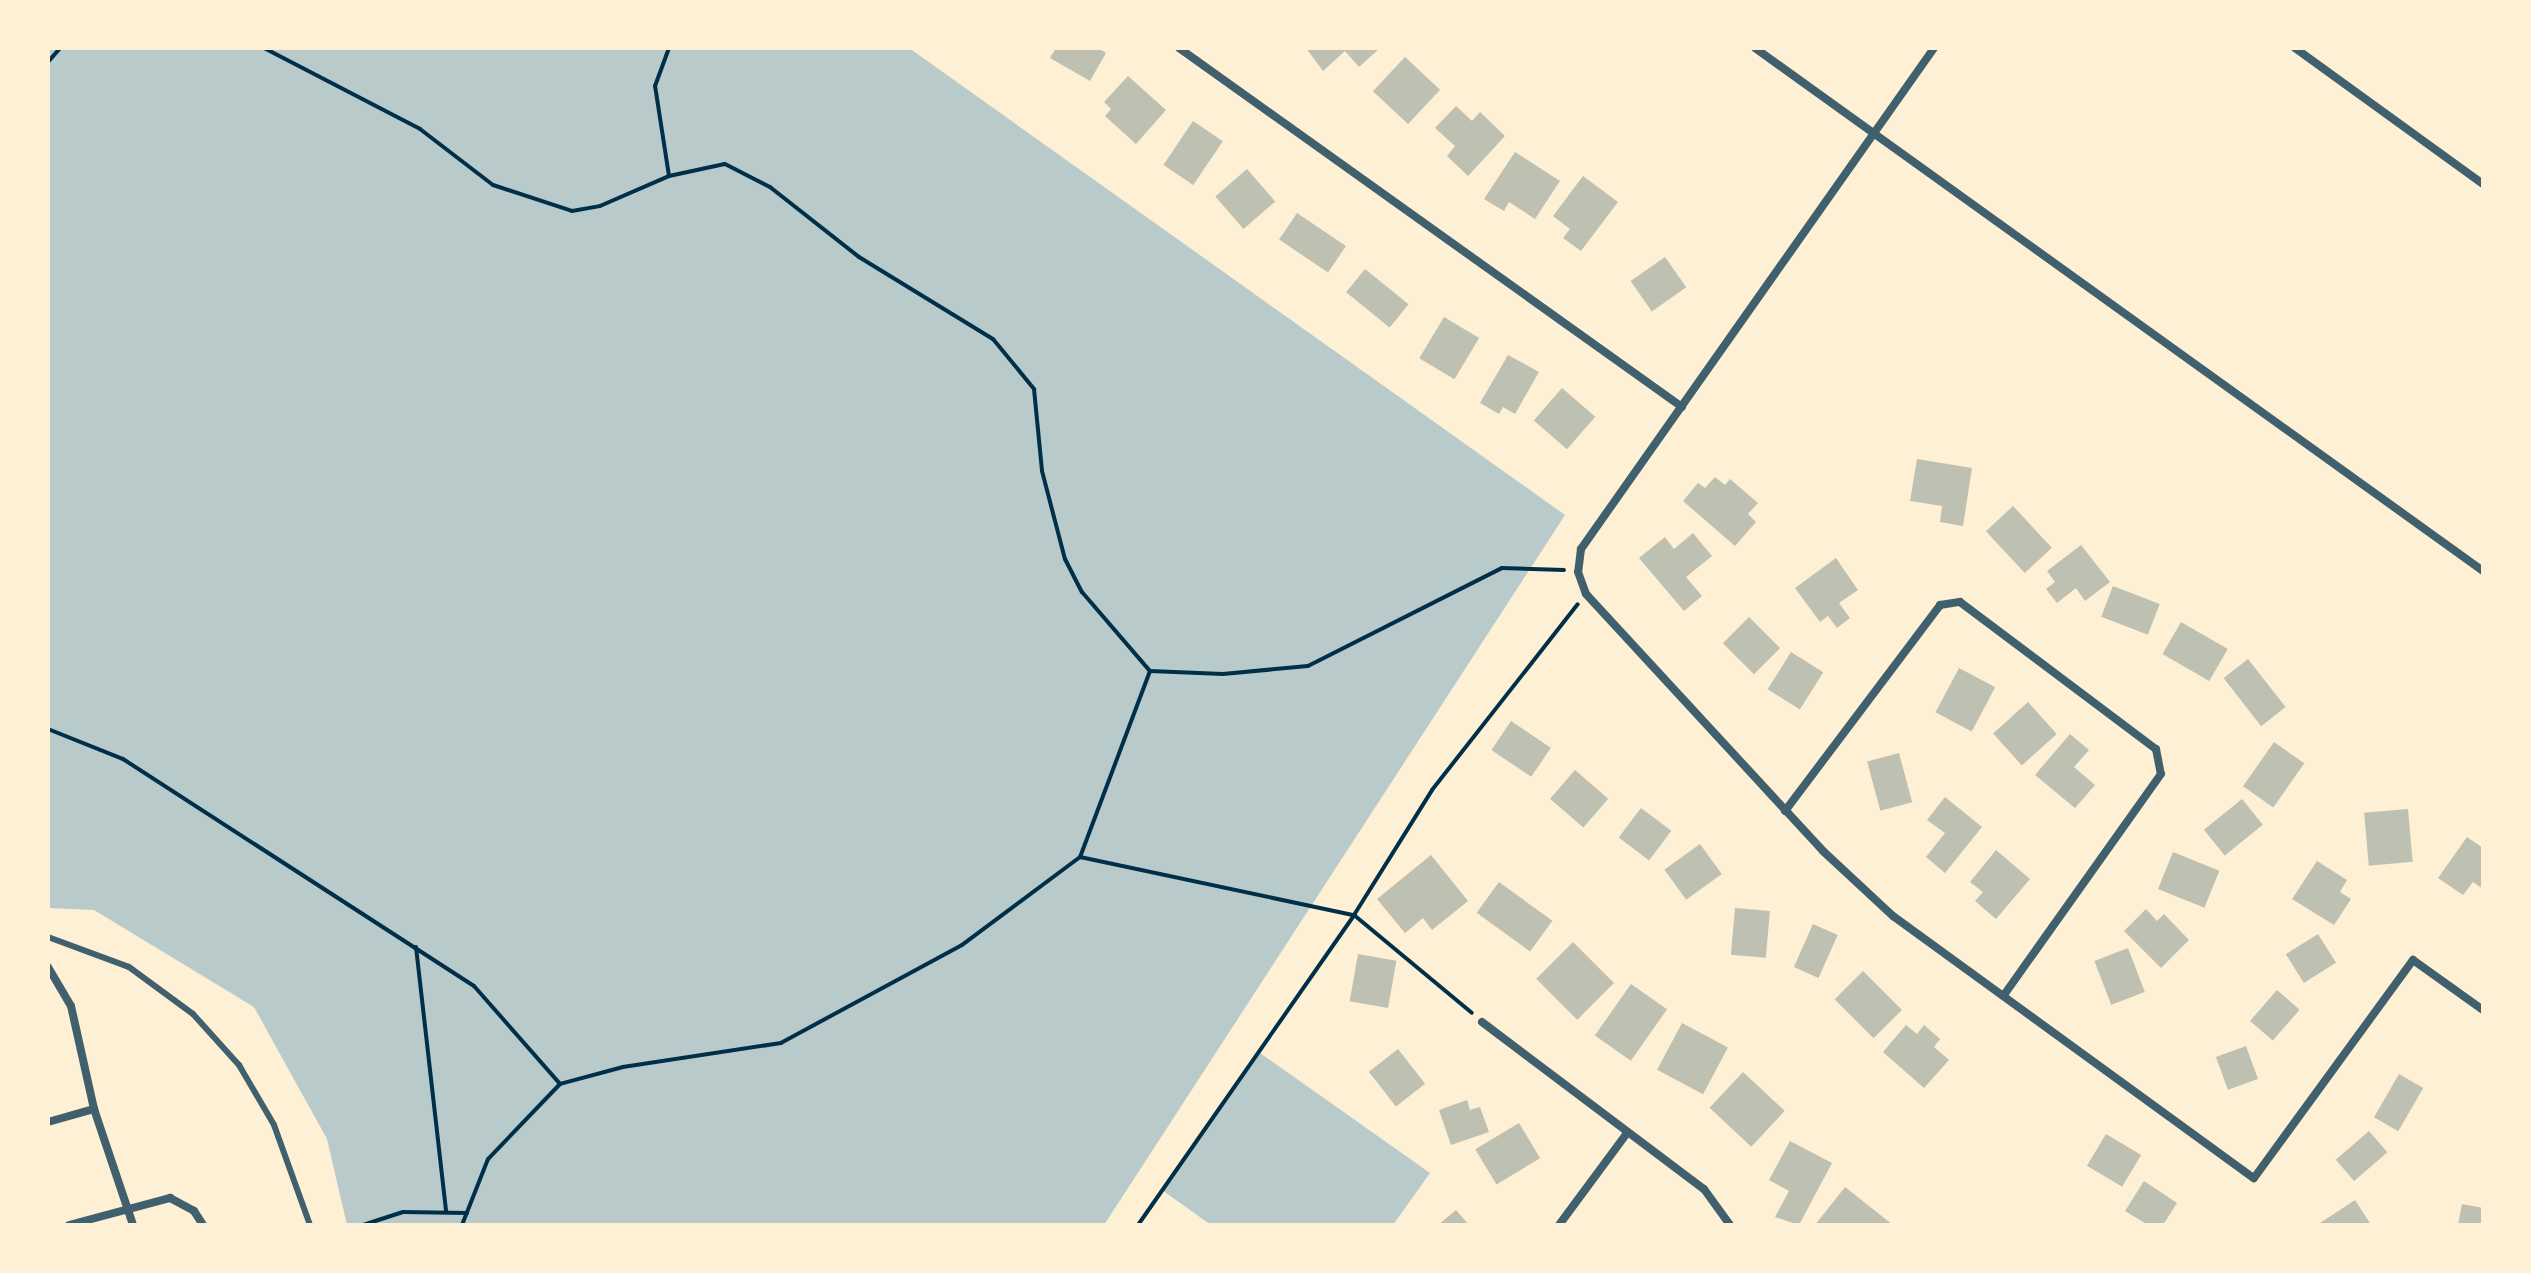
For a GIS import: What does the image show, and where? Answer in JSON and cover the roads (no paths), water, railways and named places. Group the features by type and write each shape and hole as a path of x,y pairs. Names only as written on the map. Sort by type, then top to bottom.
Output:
{"street":[{"path":"1179,48 1682,407"},
{"path":"1755,48 2483,571"},
{"path":"1934,48 1581,549 1578,572 1586,594 1785,811 1893,916 2254,1178 2413,960 2483,1010"},
{"path":"2295,48 2483,184"},
{"path":"1785,811 1940,605 1950,603 1960,602 2156,749 2161,774 2003,996"},
{"path":"48,967 71,1006 94,1109 133,1225"},
{"path":"1482,1022 1704,1189 1730,1225"},
{"path":"48,1122 94,1109"},
{"path":"1559,1225 1627,1133"},
{"path":"69,1225 126,1207 170,1198 194,1211 203,1225"}],"lane":[{"path":"48,937 129,967 193,1014 239,1065 274,1125 310,1225"}]}
